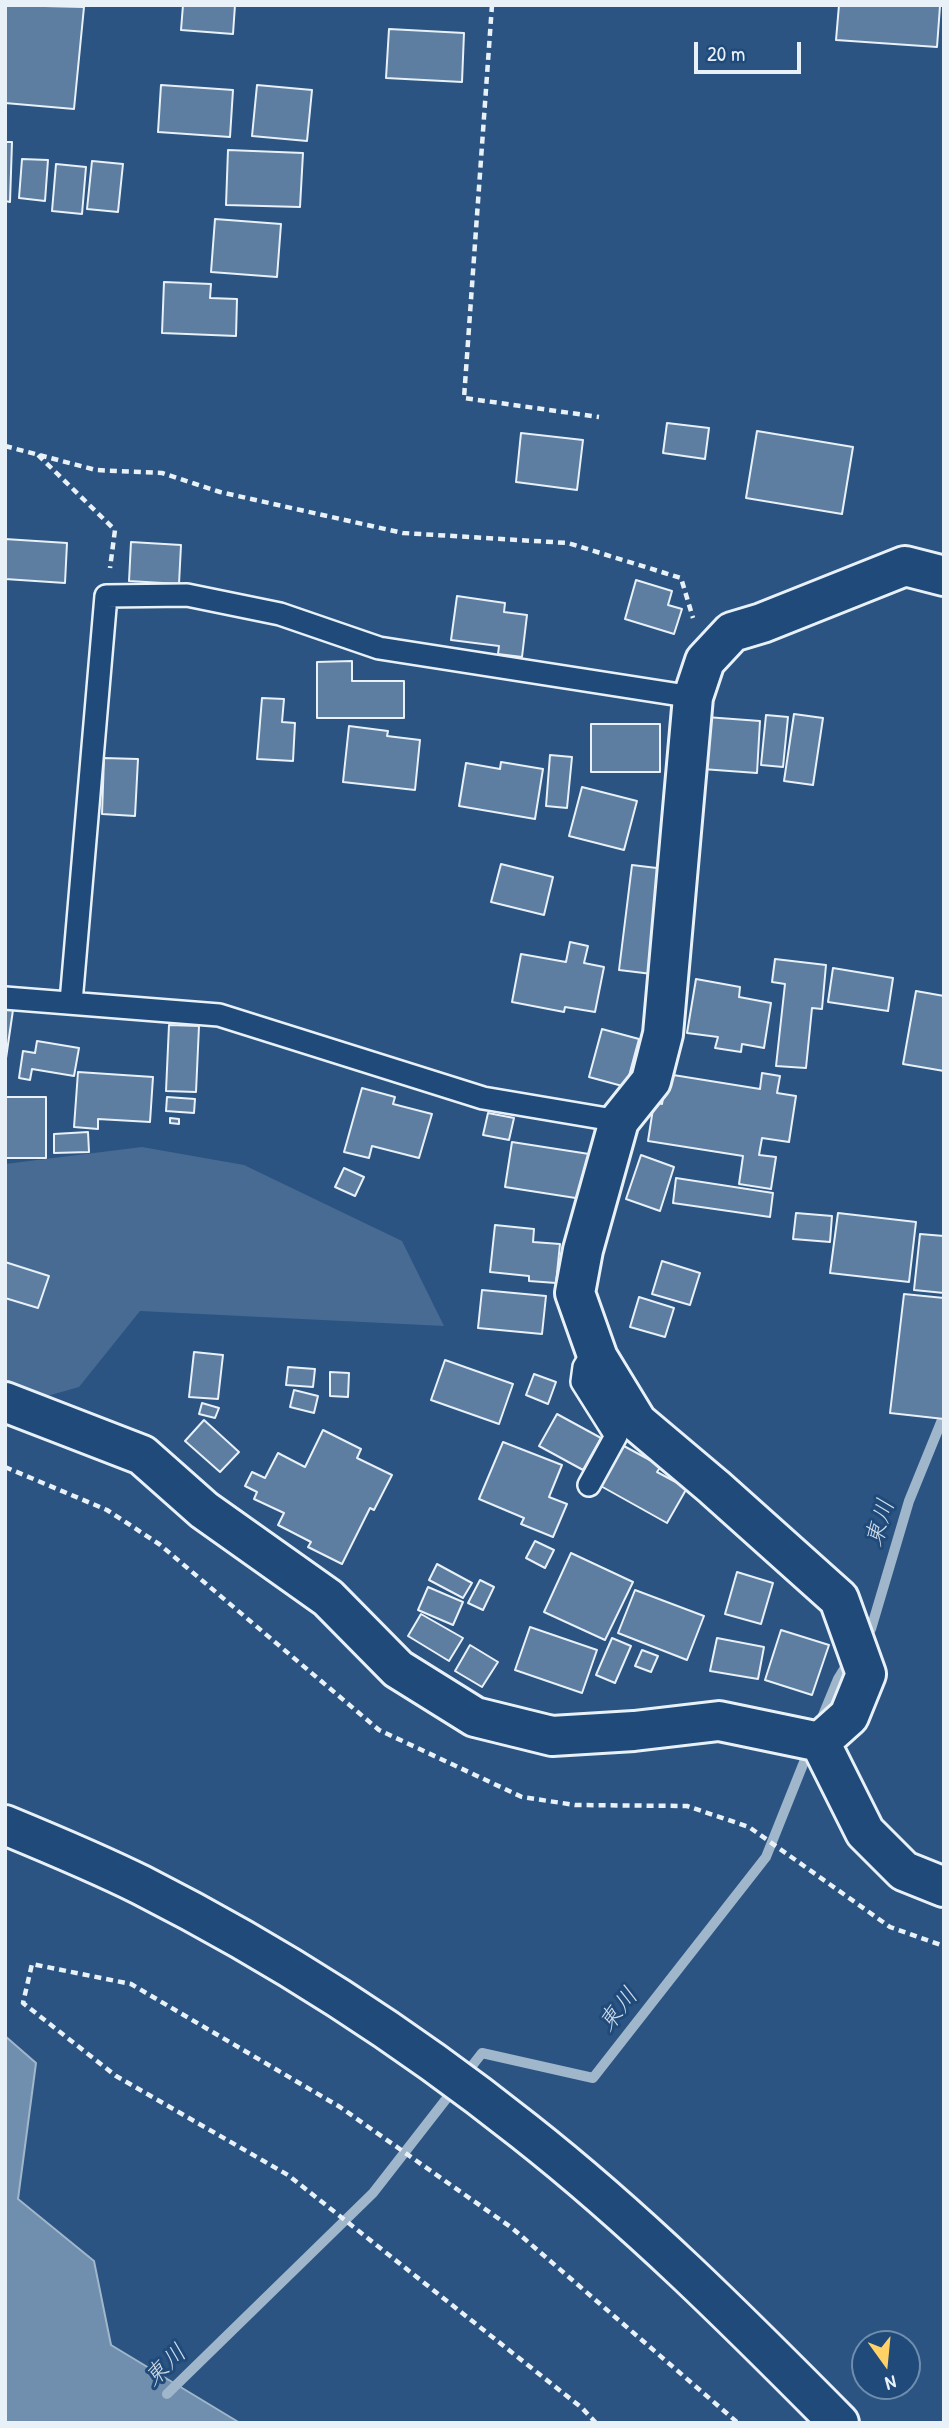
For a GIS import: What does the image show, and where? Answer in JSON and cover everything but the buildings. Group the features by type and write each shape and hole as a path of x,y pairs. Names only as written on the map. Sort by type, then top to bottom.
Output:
{"street":[{"path":"821,1742 849,1716 866,1674 839,1599 715,1487 637,1422 598,1358 575,1293 583,1250 619,1121 651,1081 663,1034 693,697 705,661 732,632 762,623 905,566 944,576"},
{"path":"5,1402 142,1455 204,1510 328,1598 398,1669 475,1717 552,1737 719,1721 821,1742"},
{"path":"821,1742 865,1832 904,1871 944,1887"},
{"path":"5,1825 140,1885 293,1968 461,2083 524,2130 636,2225 734,2316 839,2423"}],"lane":[{"path":"71,1002 106,596 187,596 281,614 379,648 693,697"},
{"path":"5,998 219,1015 483,1098 619,1121"},
{"path":"589,1485 616,1436 582,1382 584,1367 595,1349"}],"path":[{"path":"492,5 464,398 599,417"},
{"path":"5,446 96,470 162,473 220,492 403,533 568,543 681,578 705,661"},
{"path":"38,454 115,530 106,596"},
{"path":"596,2423 582,2408 288,2175 116,2076 23,2003 32,1965 131,1984 340,2107 512,2228 738,2423"}],"shaded area":[{"path":"142,1147 244,1165 402,1241 444,1326 140,1311 79,1387 5,1408 5,1164"},
{"path":"5,2036 36,2063 18,2199 94,2261 111,2345 240,2423 5,2423"}],"waterway":[{"name":"東川","path":"864,1639 871,1629 909,1501 944,1415"},
{"name":"東川","path":"819,1725 838,1679 851,1658"},
{"name":"東川","path":"167,2394 373,2193 482,2053 593,2078 766,1857 810,1747"}]}
